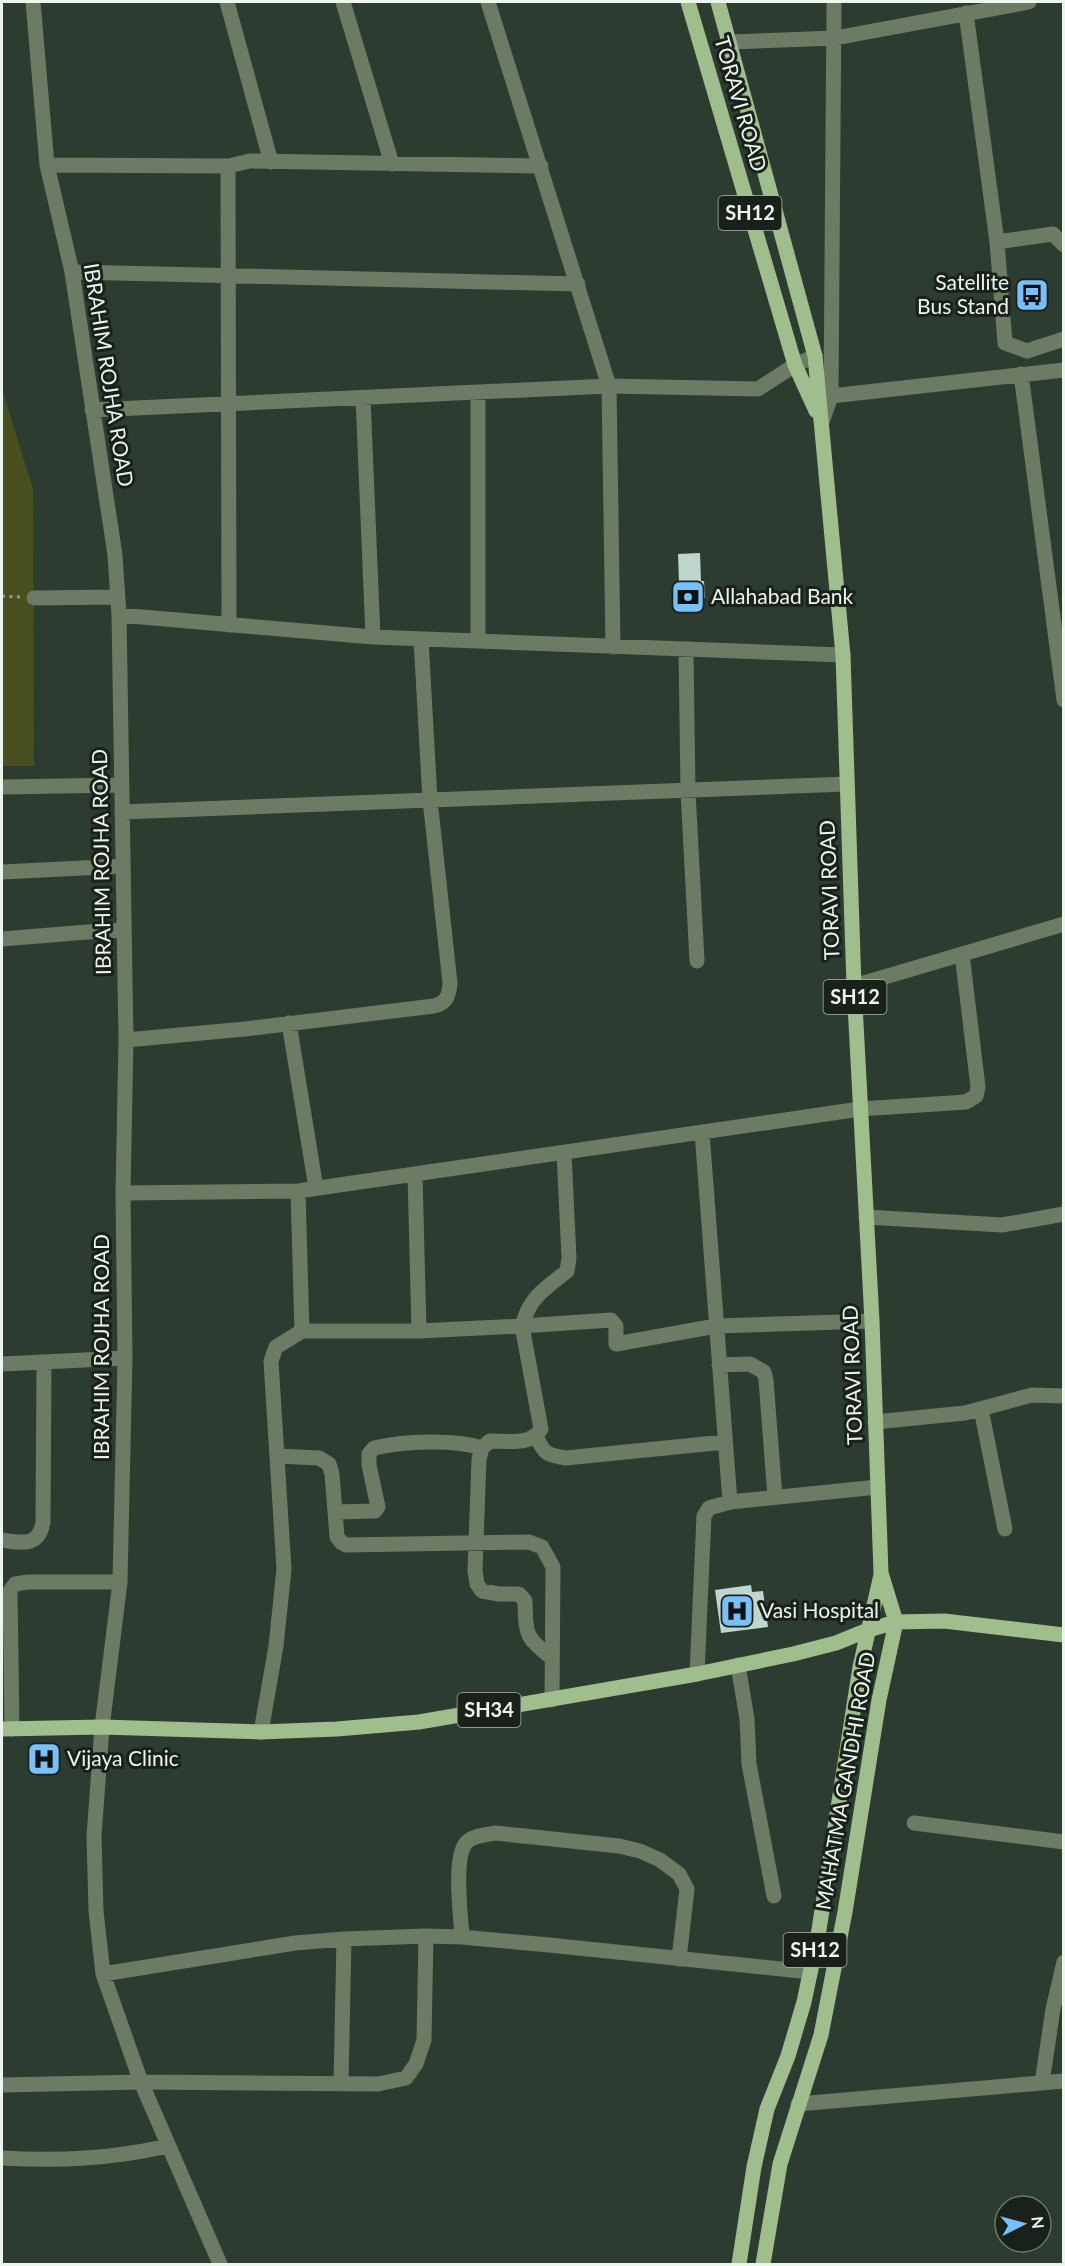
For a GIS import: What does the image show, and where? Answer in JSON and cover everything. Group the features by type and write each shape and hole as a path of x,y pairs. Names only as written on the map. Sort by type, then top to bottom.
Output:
{"main road":[{"name":"TORAVI ROAD","path":"688,2 795,365 822,422"},
{"name":"TORAVI ROAD","path":"718,2 731,42 815,356 822,422 843,655 854,986 872,1321 881,1573"},
{"name":"MAHATMA GANDHI ROAD","path":"763,2265 780,2164 821,2035 845,1912 879,1700 896,1622 881,1573"},
{"name":"MAHATMA GANDHI ROAD","path":"739,2265 754,2167 767,2109 788,2056 804,2002 868,1630 881,1573"},
{"path":"896,1622 944,1621 1063,1635"},
{"name":"SH34","path":"7,1729 102,1727 261,1732 419,1722 698,1674 836,1643 896,1622"}],"street":[{"name":"IBRAHIM ROJHA ROAD","path":"33,2 48,165 72,272 115,555 119,615 126,1040 123,1193 125,1358 120,1582 102,1727 94,1836 96,1911 103,1974 141,2082 220,2265"},
{"path":"227,2 271,162"},
{"path":"343,2 392,164"},
{"path":"488,2 609,386 613,646"},
{"path":"822,422 831,396 834,2"},
{"path":"731,42 835,38 1029,2"},
{"path":"966,13 997,242 1005,343 1027,351 1064,339"},
{"path":"48,165 228,166 250,161 541,166"},
{"path":"228,166 229,625"},
{"path":"997,242 1053,234 1064,245"},
{"path":"72,272 578,284"},
{"path":"92,410 609,386 758,389 795,365 815,356"},
{"path":"831,396 1064,369"},
{"path":"1021,374 1064,700"},
{"path":"478,392 478,641"},
{"path":"363,398 373,637"},
{"path":"34,598 118,597"},
{"path":"119,615 373,637 843,655"},
{"path":"126,1040 434,1006 444,1002 450,983 430,801 421,639"},
{"path":"686,649 688,790 697,961"},
{"path":"122,812 847,784"},
{"path":"2,787 122,785"},
{"path":"2,872 123,866"},
{"path":"854,986 1064,924"},
{"path":"2,939 124,929"},
{"path":"123,1193 298,1191 860,1109 966,1102 976,1096 978,1087 962,954"},
{"path":"289,1023 316,1188"},
{"path":"702,1132 730,1502"},
{"path":"552,1658 534,1644 528,1636 523,1597 519,1594 482,1591 477,1584 475,1571 478,1542 479,1460 482,1448 490,1441 523,1441 536,1436 541,1429 522,1326 527,1309 535,1297 567,1271 569,1258 564,1153"},
{"path":"415,1174 419,1331"},
{"path":"298,1191 302,1330"},
{"path":"866,1217 1002,1225 1064,1214"},
{"path":"261,1732 276,1646 284,1569 271,1361 276,1347 302,1330 419,1331 611,1320 616,1326 616,1344 716,1326 872,1321"},
{"path":"2,1364 125,1358"},
{"path":"2,1540 27,1542 34,1540 41,1533 43,1522 44,1362"},
{"path":"719,1365 750,1364 764,1372 775,1497"},
{"path":"875,1422 981,1409 1032,1395 1064,1396"},
{"path":"981,1409 1005,1529"},
{"path":"536,1436 542,1448 549,1455 566,1458 725,1442"},
{"path":"336,1512 368,1512 375,1511 378,1507 369,1465 369,1454 375,1448 450,1442 468,1443 482,1448"},
{"path":"277,1456 319,1458 329,1464 332,1474 337,1536 340,1542 346,1545 529,1542 542,1547 552,1567 552,1700"},
{"path":"698,1674 704,1516 709,1508 730,1502 878,1487"},
{"path":"7,1729 10,1591 15,1584 120,1582"},
{"path":"738,1665 747,1719 749,1764 774,1896"},
{"path":"914,1823 1064,1842"},
{"path":"462,1937 459,1862 466,1842 475,1836 495,1833 619,1846 640,1851 660,1860 679,1874 687,1889 679,1959"},
{"path":"103,1974 295,1943 426,1936 462,1937 810,1972"},
{"path":"2,2085 141,2082 378,2084 406,2078 416,2064 424,2040 426,1936"},
{"path":"341,2084 344,1939"},
{"path":"1042,2083 1053,2009 1064,1962"},
{"path":"798,2104 1064,2081"},
{"path":"2,2158 85,2159 128,2155 168,2146"}],"green space":[{"path":"2,389 33,489 34,766 2,766"}],"building":[{"path":"700,553 701,581 704,581 705,598 702,598 703,610 680,611 678,554"},
{"path":"751,1585 752,1592 763,1591 768,1627 721,1633 715,1590"},
{"path":"36,1750 53,1750 53,1766 36,1766"}],"place":[{"name":"Satellite Bus Stand","path":"1032,295"},
{"name":"Allahabad Bank","path":"688,597"},
{"name":"Vasi Hospital","path":"737,1611"},
{"name":"Vijaya Clinic","path":"44,1759"}]}
